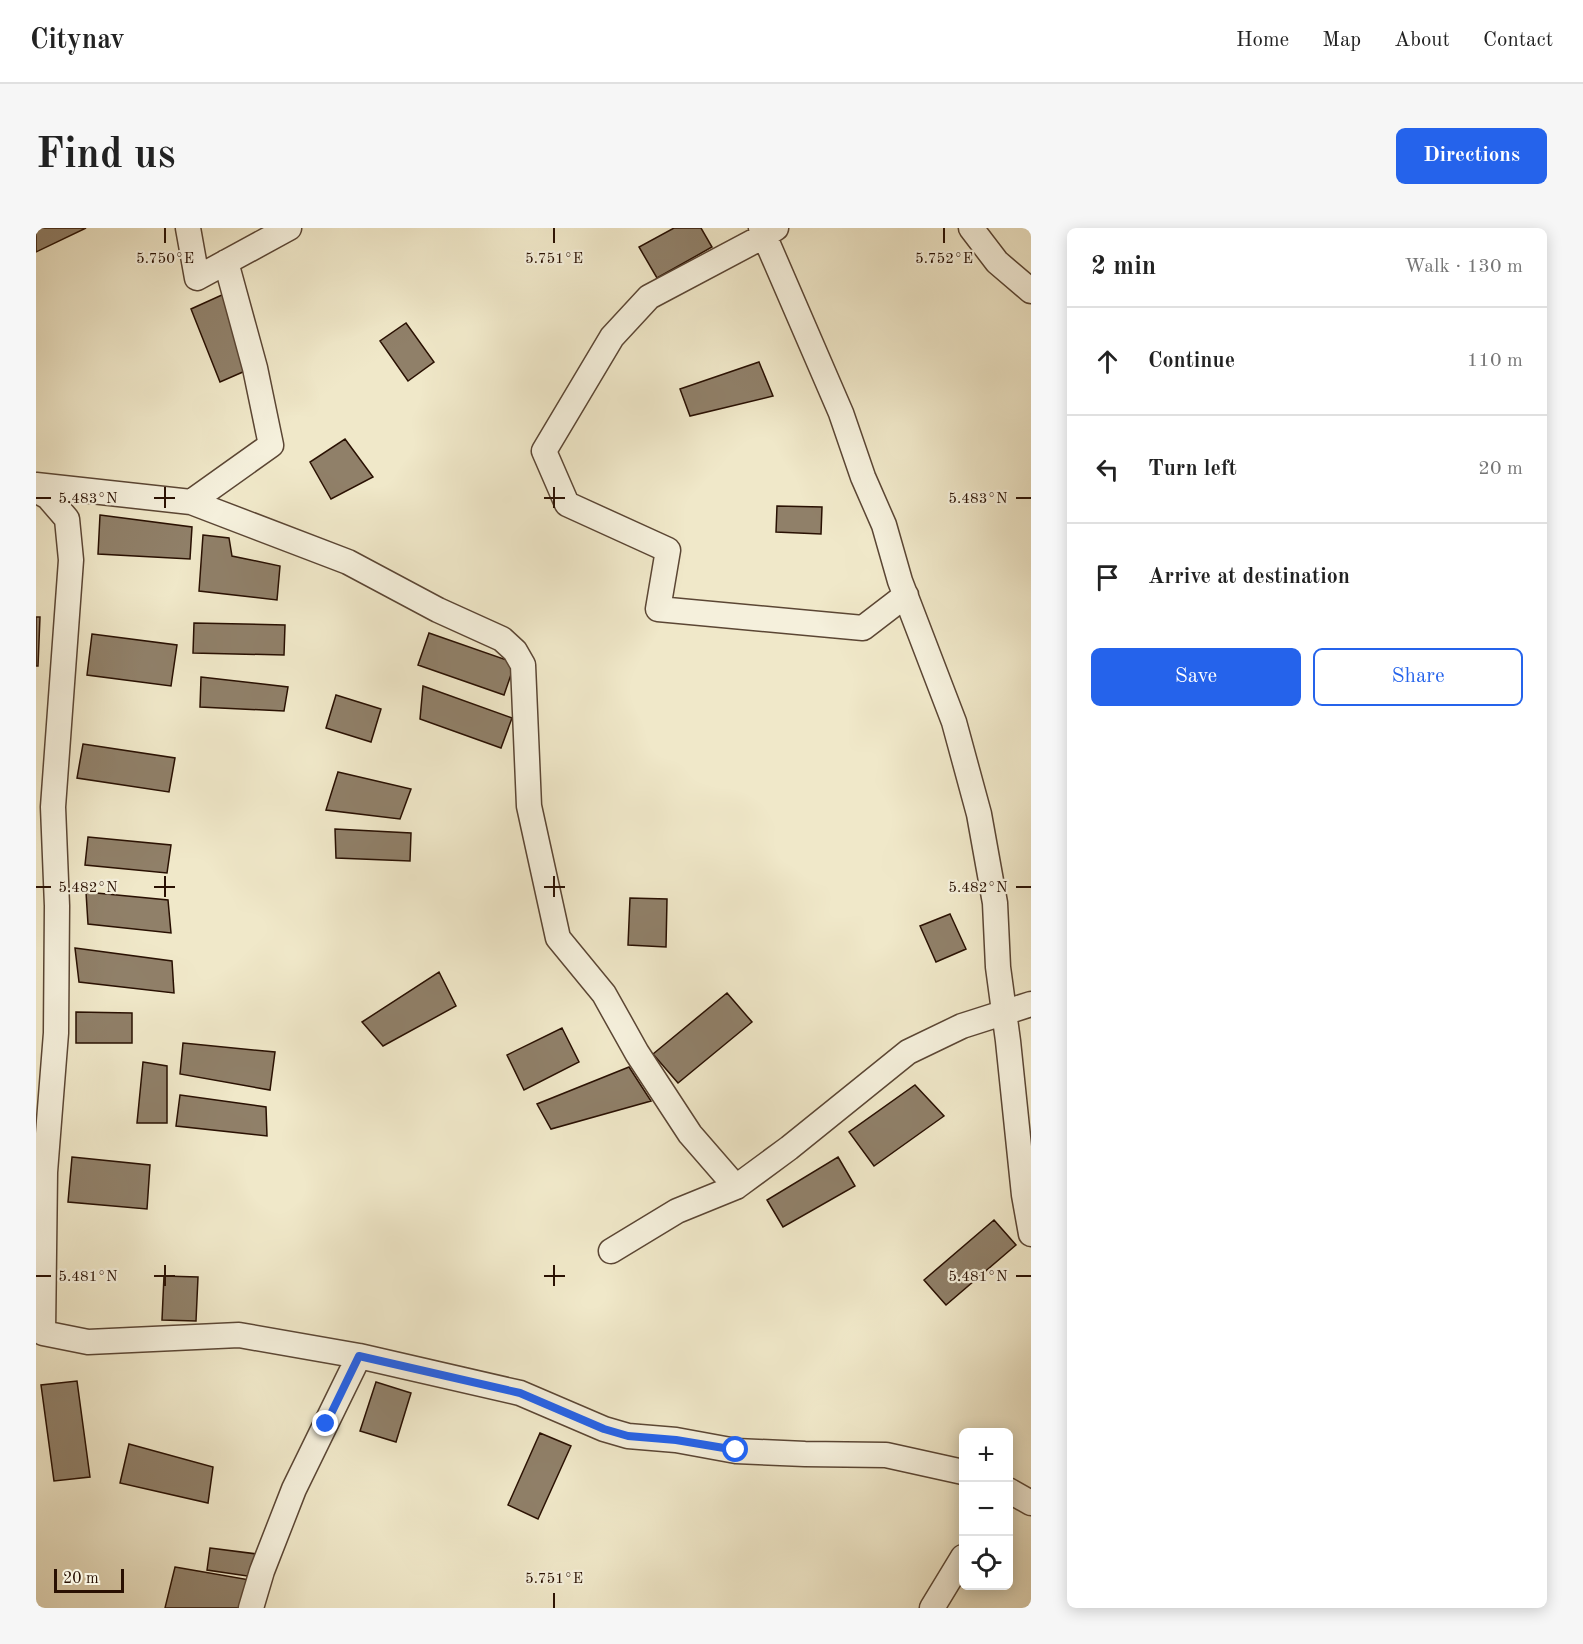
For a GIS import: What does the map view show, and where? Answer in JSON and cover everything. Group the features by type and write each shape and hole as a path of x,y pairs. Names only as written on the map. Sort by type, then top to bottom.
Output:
{"street":[{"path":"188,228 198,278 289,228"},
{"path":"971,228 997,262 1031,291"},
{"path":"906,595 863,628 658,609 668,550 567,504 544,451 612,337 649,297 767,231 841,412 884,525 906,595 954,722 979,814 995,903 998,967 1024,1195 1031,1234"},
{"path":"191,502 271,445 255,368 226,262"},
{"path":"36,488 191,502 348,561 438,610 502,639 516,651 523,664 529,806 558,938 604,994 638,1053 690,1134 736,1187"},
{"path":"36,488 48,497 67,519 71,560 52,807 57,906 56,1033 45,1172 40,1336 88,1342 239,1335 359,1356 520,1393 604,1429 628,1436 676,1440 736,1450 886,1455 959,1471"},
{"path":"611,1251 677,1211 736,1187 789,1148 908,1052 962,1026 1031,1004"},
{"path":"251,1608 262,1571 294,1489 359,1356"},
{"path":"1013,1493 1031,1503"},
{"path":"932,1608 959,1564"}],"building":[{"path":"36,228 86,228 36,252"},
{"path":"674,228 701,228 712,247 657,278 639,247"},
{"path":"224,294 252,368 220,382 191,309"},
{"path":"406,323 434,362 408,381 380,341"},
{"path":"759,362 773,396 690,416 680,389"},
{"path":"345,439 373,477 331,499 310,462"},
{"path":"777,506 822,507 821,534 776,532"},
{"path":"100,515 192,527 190,559 98,554"},
{"path":"203,535 229,538 232,556 280,566 277,600 199,591"},
{"path":"36,617 40,617 38,666 36,666"},
{"path":"194,623 285,625 284,655 193,653"},
{"path":"429,633 515,663 504,695 418,665"},
{"path":"92,634 177,645 171,686 87,675"},
{"path":"201,677 288,687 284,711 200,707"},
{"path":"423,686 512,718 501,748 420,719"},
{"path":"336,695 381,709 371,742 326,728"},
{"path":"83,744 175,758 169,792 77,778"},
{"path":"338,772 411,789 400,819 326,810"},
{"path":"335,829 411,833 410,861 336,858"},
{"path":"88,837 171,845 167,873 85,865"},
{"path":"86,892 168,900 171,933 88,924"},
{"path":"630,898 667,899 666,947 628,945"},
{"path":"950,914 966,949 936,962 920,926"},
{"path":"75,948 172,961 174,993 79,982"},
{"path":"439,972 456,1006 383,1046 362,1022"},
{"path":"727,993 752,1022 678,1083 653,1054"},
{"path":"76,1012 132,1013 132,1043 76,1043"},
{"path":"562,1028 579,1062 524,1090 507,1055"},
{"path":"183,1043 275,1052 270,1090 180,1074"},
{"path":"143,1062 167,1066 167,1123 137,1123"},
{"path":"629,1067 651,1101 551,1129 537,1104"},
{"path":"915,1085 944,1116 874,1166 849,1132"},
{"path":"180,1095 266,1107 267,1136 176,1126"},
{"path":"72,1157 150,1165 147,1209 68,1202"},
{"path":"838,1157 855,1186 783,1227 767,1200"},
{"path":"994,1220 1016,1245 946,1305 924,1280"},
{"path":"164,1276 198,1277 196,1321 162,1320"},
{"path":"77,1381 90,1477 54,1481 41,1385"},
{"path":"376,1382 411,1393 396,1442 360,1431"},
{"path":"540,1433 571,1446 538,1519 508,1505"},
{"path":"129,1444 213,1467 208,1503 120,1483"},
{"path":"210,1548 257,1554 254,1577 207,1570"},
{"path":"175,1567 250,1580 243,1608 165,1608"}],"route":[{"path":"326,1424 359,1356 520,1393 604,1429 628,1436 676,1440 736,1450"}]}
